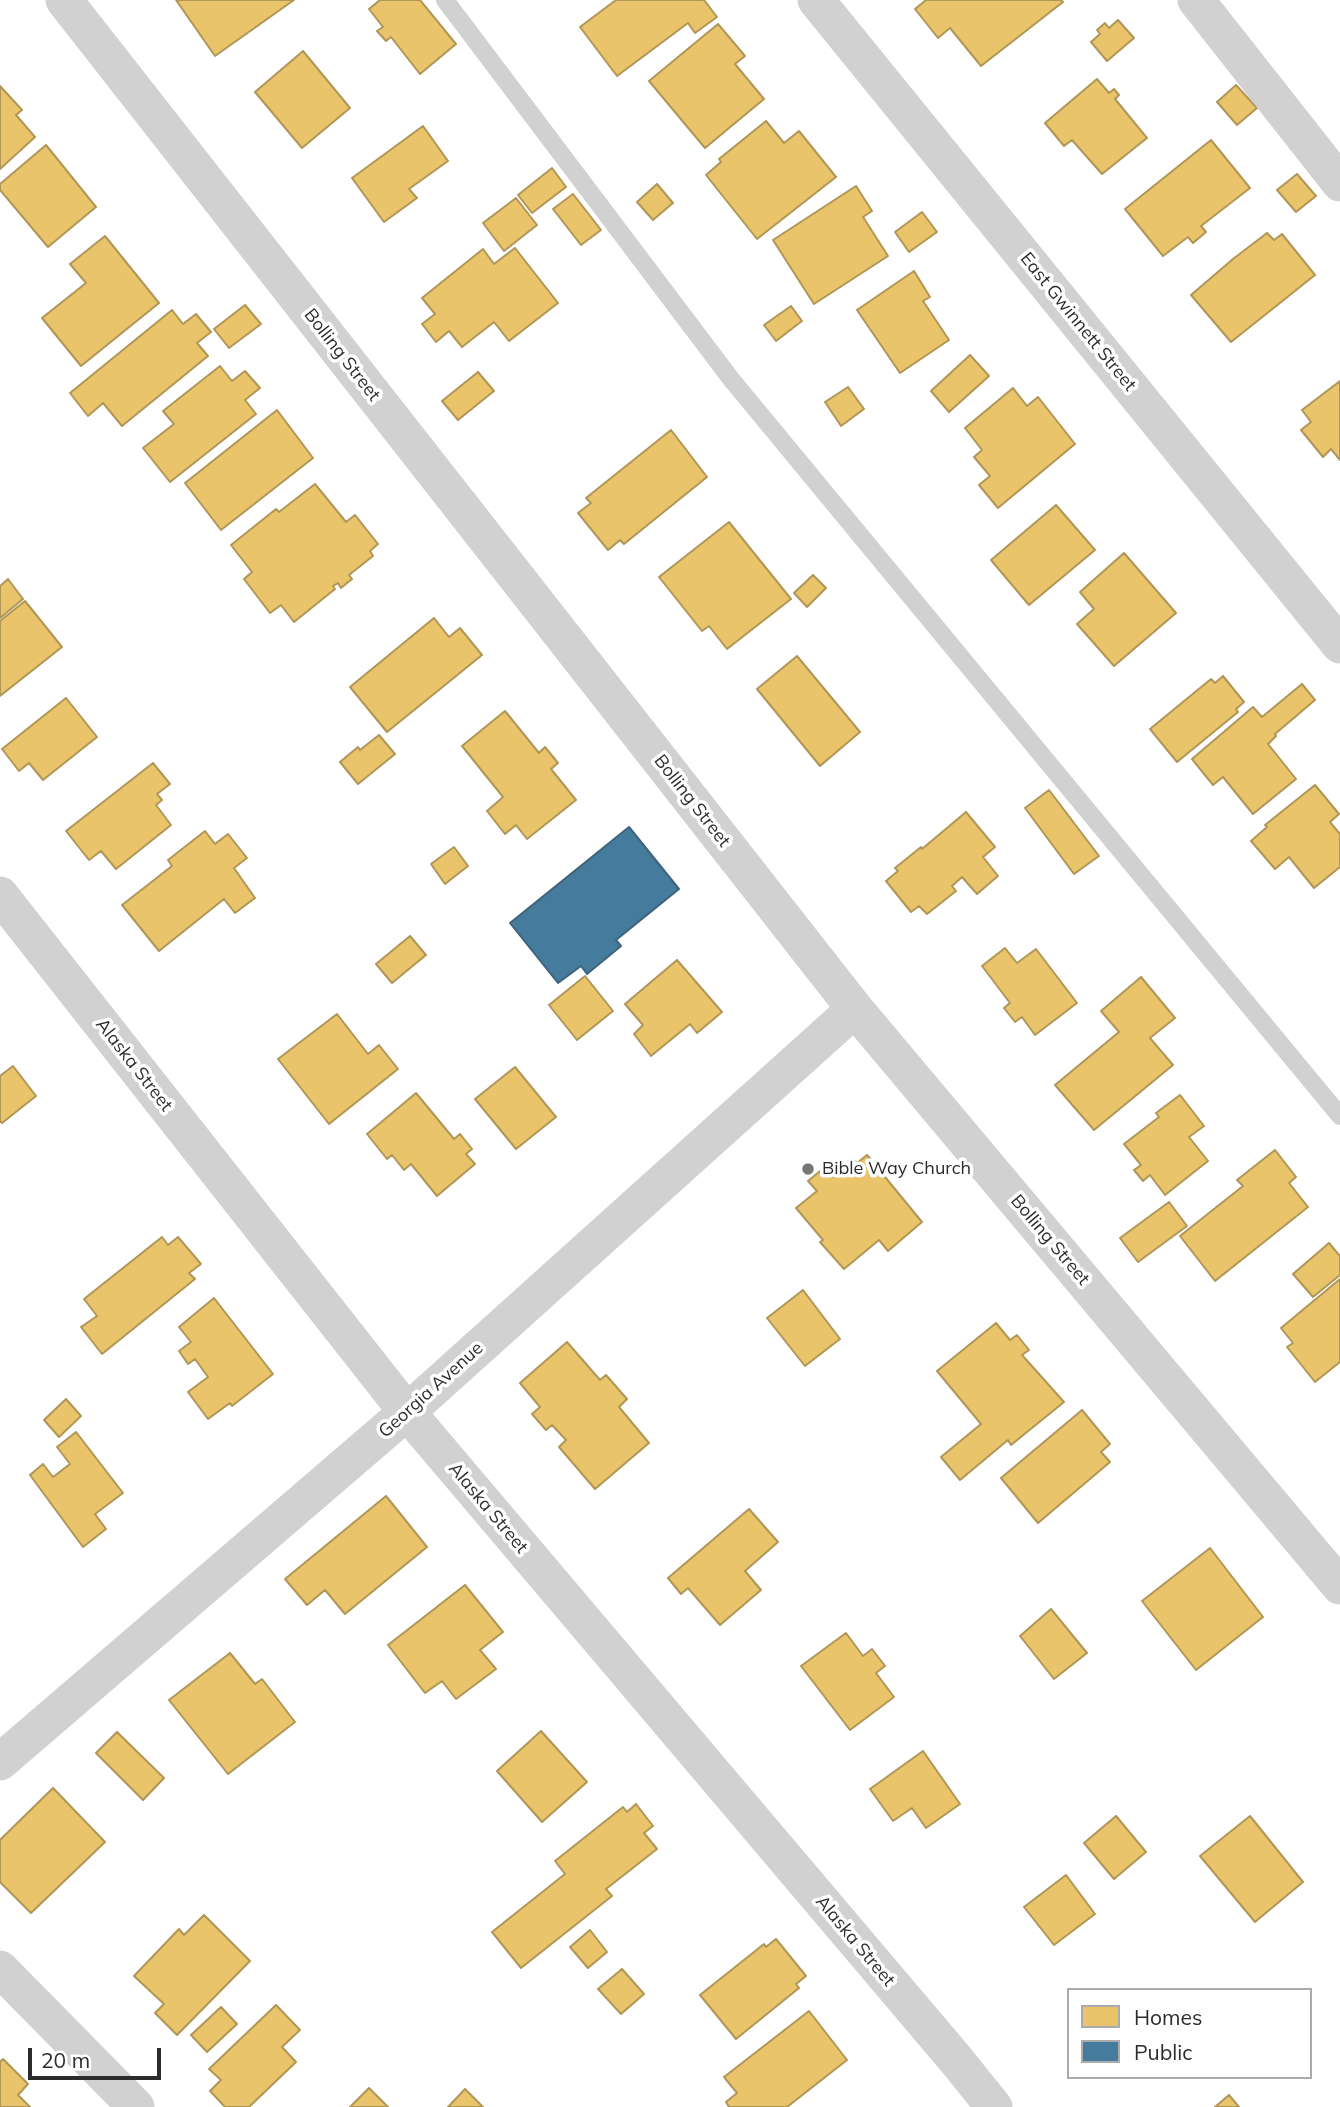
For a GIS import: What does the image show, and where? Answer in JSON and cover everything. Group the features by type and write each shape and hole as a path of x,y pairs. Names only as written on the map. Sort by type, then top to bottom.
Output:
{"street":[{"name":"Bolling Street","path":"64,0 855,1009 1338,1580"},
{"name":"East Gwinnett Street","path":"816,0 1340,645"},
{"path":"1195,0 1340,183"},
{"name":"Alaska Street","path":"0,895 407,1412 994,2107"},
{"name":"Georgia Avenue","path":"0,1762 407,1412 855,1009"},
{"path":"0,1969 136,2107"}],"lane":[{"path":"445,0 731,379 1340,1116"}],"building: Homes":[{"path":"176,0 294,0 215,56"},
{"path":"380,0 420,0 456,44 420,74 391,37 386,41 377,31 383,27 369,9"},
{"path":"616,0 704,0 717,17 695,33 688,23 617,76 580,27"},
{"path":"926,0 1063,2 981,66 950,28 938,38 915,9"},
{"path":"1118,20 1134,38 1107,61 1091,42 1100,34 1097,30 1105,23 1109,28"},
{"path":"718,24 745,56 735,64 764,99 705,148 649,81"},
{"path":"303,51 350,108 302,148 255,92"},
{"path":"1097,79 1109,93 1114,89 1119,95 1115,99 1147,138 1102,174 1072,140 1064,146 1045,123"},
{"path":"1236,85 1257,108 1237,125 1217,102"},
{"path":"0,86 22,110 16,115 35,137 0,169"},
{"path":"766,121 784,143 799,131 836,177 757,239 706,175 721,162 719,159"},
{"path":"423,126 448,161 409,189 417,198 384,222 352,178"},
{"path":"1211,140 1250,188 1201,226 1206,232 1193,243 1188,237 1163,256 1125,209"},
{"path":"46,145 96,207 48,247 0,190 0,184"},
{"path":"552,168 566,187 532,213 518,195"},
{"path":"1297,174 1316,196 1296,212 1277,190"},
{"path":"657,184 673,203 653,220 637,202"},
{"path":"856,186 872,211 863,217 888,256 814,304 773,240"},
{"path":"573,194 601,230 581,245 553,209"},
{"path":"516,198 537,225 504,251 483,223"},
{"path":"922,212 937,232 909,252 895,232"},
{"path":"1267,233 1274,240 1282,234 1315,275 1231,342 1191,295"},
{"path":"105,236 159,303 81,366 42,318 86,283 70,264"},
{"path":"515,248 558,303 509,341 494,322 462,347 449,331 436,342 422,324 435,314 422,298 483,249 494,264"},
{"path":"914,271 930,297 923,301 949,340 900,373 857,310"},
{"path":"245,305 261,324 229,348 214,329"},
{"path":"791,306 802,321 776,341 764,325"},
{"path":"172,310 183,324 196,314 211,332 197,343 208,356 122,426 103,403 88,416 70,393"},
{"path":"970,355 989,376 949,412 931,391"},
{"path":"220,366 232,381 245,371 260,388 245,400 256,414 170,482 143,448 174,424 163,411"},
{"path":"478,372 494,391 458,420 442,401"},
{"path":"1340,381 1340,460 1331,449 1323,457 1301,430 1311,422 1302,410"},
{"path":"848,387 864,409 841,426 825,402"},
{"path":"1013,388 1027,406 1038,397 1075,444 998,508 979,485 990,476 974,457 982,450 965,428"},
{"path":"277,410 313,458 221,530 185,483"},
{"path":"671,430 707,477 624,544 620,540 608,550 578,513 591,503 586,498"},
{"path":"315,484 346,522 355,515 378,544 370,551 373,556 349,575 352,579 341,588 338,583 333,586 335,589 294,622 281,605 270,613 244,579 252,572 231,545 276,509 279,512"},
{"path":"1056,505 1095,550 1029,605 991,560"},
{"path":"729,522 791,599 727,649 709,626 702,631 659,577"},
{"path":"1124,553 1176,613 1114,666 1077,624 1094,609 1080,592"},
{"path":"813,575 826,588 807,607 794,593"},
{"path":"8,579 23,599 0,618 0,586"},
{"path":"25,601 62,647 0,696 0,621"},
{"path":"434,618 449,637 460,628 482,655 387,732 350,687"},
{"path":"797,656 860,732 820,766 757,689"},
{"path":"1223,676 1244,702 1236,709 1238,712 1177,762 1150,729 1211,679 1215,683"},
{"path":"1302,684 1315,700 1275,734 1268,744 1296,779 1253,814 1223,777 1213,785 1192,759 1253,707 1262,717"},
{"path":"66,698 97,737 43,780 29,763 19,771 2,749"},
{"path":"505,711 539,753 545,747 558,763 551,769 576,800 527,839 516,825 505,834 487,811 503,797 462,746"},
{"path":"379,735 395,754 358,784 340,762"},
{"path":"153,763 170,784 157,794 162,800 156,805 171,825 116,869 101,851 89,860 66,831"},
{"path":"1315,785 1339,814 1330,822 1340,834 1340,867 1314,888 1289,857 1275,869 1251,841 1267,827 1265,825"},
{"path":"1049,790 1099,856 1074,874 1025,808"},
{"path":"966,812 995,847 983,857 998,876 977,894 962,877 952,886 956,891 927,914 919,906 911,912 886,881 898,871 895,868"},
{"path":"205,831 215,844 228,834 247,858 234,868 255,898 235,913 224,899 159,951 122,905 172,866 168,860"},
{"path":"454,847 468,866 445,884 431,864"},
{"path":"410,936 426,955 392,983 376,964"},
{"path":"1005,948 1017,963 1036,949 1077,1003 1035,1035 1022,1017 1015,1022 1004,1008 1010,1003 982,966"},
{"path":"677,960 722,1012 697,1033 690,1024 651,1056 634,1034 643,1025 625,1004"},
{"path":"585,976 613,1011 577,1040 549,1005"},
{"path":"1141,977 1175,1018 1150,1038 1173,1065 1094,1130 1055,1085 1119,1032 1101,1011"},
{"path":"337,1014 368,1054 379,1045 398,1069 329,1124 278,1059"},
{"path":"13,1066 36,1096 2,1123 0,1076"},
{"path":"515,1067 556,1117 516,1149 475,1099"},
{"path":"416,1093 454,1139 460,1134 472,1149 466,1154 475,1164 437,1196 411,1164 404,1170 392,1155 387,1159 367,1134"},
{"path":"1180,1095 1204,1126 1189,1137 1208,1161 1165,1195 1150,1175 1143,1181 1134,1170 1141,1165 1124,1144 1159,1117 1156,1113"},
{"path":"1275,1150 1296,1177 1289,1183 1308,1207 1215,1281 1180,1236 1243,1186 1237,1180"},
{"path":"867,1155 922,1222 888,1251 879,1240 844,1269 820,1242 823,1240 796,1208 817,1191 808,1181 825,1167 834,1177 854,1160 857,1163"},
{"path":"1169,1202 1187,1226 1138,1262 1120,1238"},
{"path":"162,1237 168,1245 178,1237 201,1264 189,1273 195,1279 102,1354 81,1327 97,1316 84,1299"},
{"path":"1329,1243 1340,1256 1340,1275 1313,1297 1293,1274"},
{"path":"1340,1279 1340,1362 1315,1382 1287,1347 1293,1343 1281,1328"},
{"path":"803,1290 840,1339 805,1366 767,1318"},
{"path":"214,1298 273,1374 232,1406 230,1403 208,1419 188,1392 208,1377 195,1359 188,1364 179,1351 191,1342 179,1327"},
{"path":"996,1323 1010,1340 1017,1335 1029,1350 1022,1355 1064,1402 1011,1445 1008,1440 960,1480 941,1457 981,1424 937,1371"},
{"path":"567,1342 600,1380 606,1375 627,1399 619,1407 649,1443 595,1489 559,1447 566,1440 552,1425 546,1430 532,1414 540,1407 520,1383"},
{"path":"66,1399 81,1416 59,1437 44,1420"},
{"path":"1082,1410 1110,1444 1101,1452 1110,1462 1038,1523 1001,1478"},
{"path":"76,1432 123,1493 95,1514 106,1529 83,1547 30,1475 43,1464 53,1477 70,1464 57,1447"},
{"path":"386,1496 427,1547 345,1614 325,1590 307,1605 285,1579"},
{"path":"749,1509 778,1542 745,1571 761,1590 720,1625 688,1588 681,1594 668,1578"},
{"path":"1210,1548 1263,1617 1196,1670 1142,1601"},
{"path":"465,1585 503,1632 480,1650 496,1669 456,1699 442,1681 425,1693 388,1645"},
{"path":"1051,1609 1087,1653 1054,1679 1020,1636"},
{"path":"846,1633 863,1656 872,1649 885,1666 876,1673 894,1697 850,1730 801,1666"},
{"path":"230,1653 255,1684 262,1679 295,1722 228,1774 169,1700"},
{"path":"541,1731 587,1782 542,1822 497,1771"},
{"path":"117,1732 164,1778 143,1800 96,1753"},
{"path":"923,1751 960,1804 926,1828 912,1808 893,1821 870,1789"},
{"path":"53,1788 105,1842 31,1913 0,1882 0,1840"},
{"path":"636,1804 653,1826 644,1833 657,1849 606,1889 612,1896 521,1968 492,1932 565,1874 555,1861 623,1807 627,1812"},
{"path":"1116,1816 1146,1852 1114,1879 1084,1843"},
{"path":"1250,1816 1303,1882 1255,1922 1200,1856"},
{"path":"1066,1875 1095,1914 1054,1945 1024,1907"},
{"path":"204,1915 250,1961 177,2035 155,2013 164,2004 134,1976 179,1929 184,1935"},
{"path":"590,1930 607,1952 588,1968 570,1947"},
{"path":"776,1939 806,1976 796,1984 799,1988 736,2039 700,1995 764,1944 766,1947"},
{"path":"622,1969 644,1994 621,2014 598,1989"},
{"path":"276,2005 300,2030 282,2047 296,2062 249,2107 225,2107 210,2091 221,2080 209,2069"},
{"path":"221,2007 237,2024 207,2052 191,2035"},
{"path":"809,2011 847,2060 787,2107 729,2107 726,2102 737,2093 724,2077"},
{"path":"3,2059 28,2084 18,2095 30,2107 0,2107 0,2062"},
{"path":"369,2088 388,2107 350,2107"},
{"path":"465,2089 483,2107 448,2107"},
{"path":"1229,2095 1239,2107 1215,2107"}],"building: Public":[{"path":"629,827 679,889 616,940 621,946 587,974 581,966 558,983 510,923"}],"place":[{"name":"Bible Way Church","path":"808,1169"}]}
